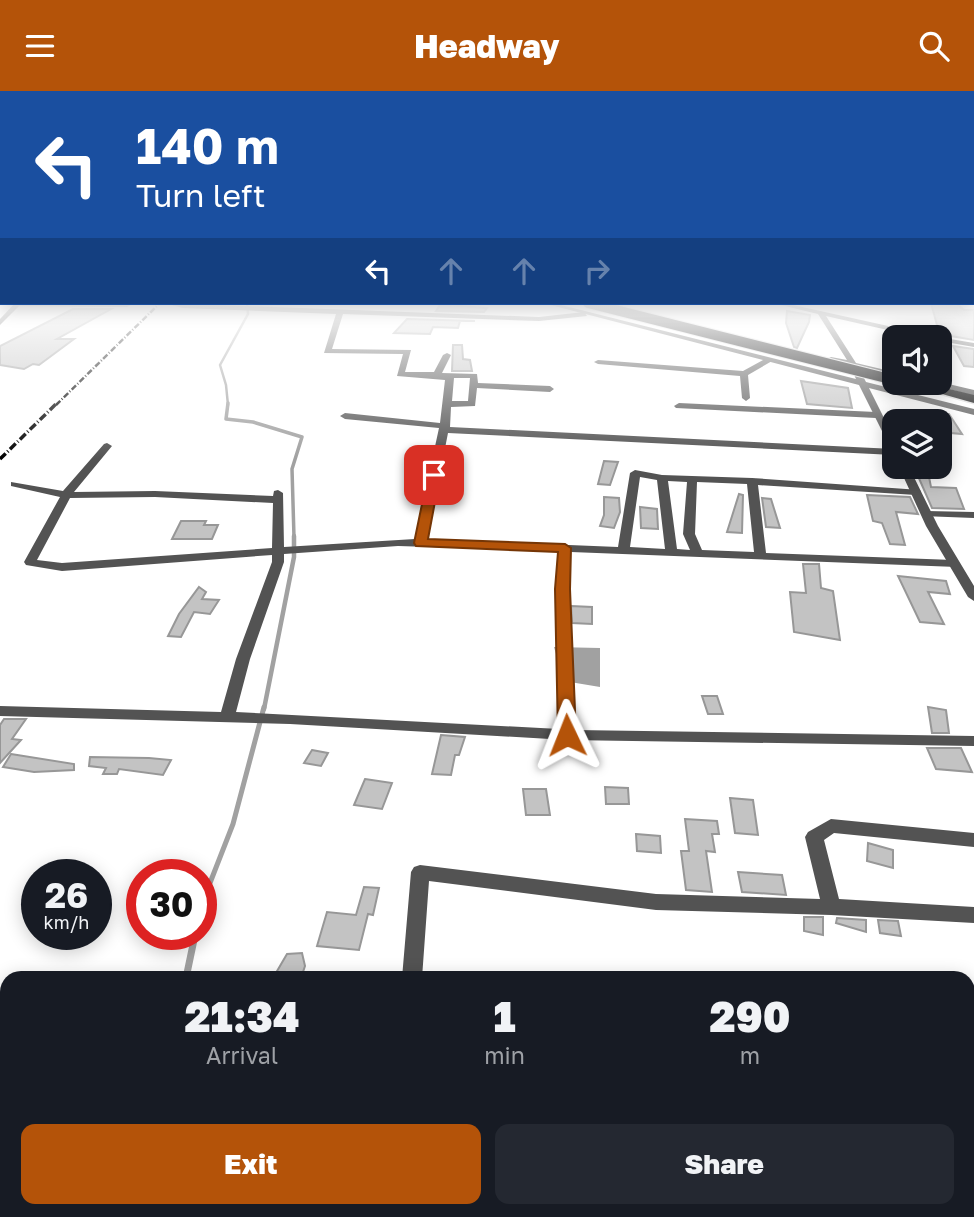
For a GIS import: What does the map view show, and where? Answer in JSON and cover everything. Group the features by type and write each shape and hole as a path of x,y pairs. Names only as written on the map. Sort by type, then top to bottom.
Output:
{"highway":[{"path":"785,355 882,377"},
{"path":"952,394 974,399"}],"street":[{"path":"407,355 400,374 474,376 472,404 449,404"},
{"path":"437,375 447,355"},
{"path":"746,355 974,412"},
{"path":"815,355 882,371"},
{"path":"847,355 882,426"},
{"path":"598,362 744,374 768,361"},
{"path":"744,374 746,398"},
{"path":"420,543 449,404 450,378 437,375"},
{"path":"473,385 550,389"},
{"path":"952,388 974,393"},
{"path":"679,407 876,415"},
{"path":"345,416 445,428 882,451"},
{"path":"107,446 66,495 30,562 62,567 420,543 953,564"},
{"path":"624,549 635,473 662,478 916,492"},
{"path":"662,478 671,551"},
{"path":"692,479 689,534 697,552"},
{"path":"910,479 953,564 974,597"},
{"path":"752,481 761,555"},
{"path":"15,484 66,495 278,497 278,562 243,659 227,718"},
{"path":"926,514 974,516"},
{"path":"565,548 562,589 567,735"},
{"path":"0,711 290,719 567,735 974,741"},
{"path":"831,907 814,837 831,826 974,840"},
{"path":"413,971 420,871 656,902 831,907 974,915"}],"shaded area":[{"path":"554,647 600,648 600,687 564,681"}],"building":[{"path":"0,355 53,355 39,365 33,364 24,369 0,365"},
{"path":"453,355 463,355 463,359 470,360 472,371 452,371"},
{"path":"958,355 974,355 974,367 964,366"},
{"path":"801,381 848,388 852,408 807,404"},
{"path":"952,419 962,434 952,433"},
{"path":"604,461 618,462 610,485 598,484"},
{"path":"919,479 929,479 931,487 956,488 964,509 932,508"},
{"path":"739,494 743,495 742,533 727,532"},
{"path":"867,495 910,497 918,514 896,512 905,545 890,544 882,523 873,521"},
{"path":"604,497 619,498 620,512 614,528 600,526 604,515"},
{"path":"762,498 771,499 780,528 766,527"},
{"path":"640,507 657,509 658,529 641,528"},
{"path":"181,521 206,521 204,525 218,525 212,539 172,539"},
{"path":"803,564 819,564 821,588 833,591 840,640 794,632 790,592 806,593"},
{"path":"898,576 946,581 950,594 928,592 944,624 920,622"},
{"path":"199,587 206,592 202,599 219,600 210,614 194,612 181,637 168,636 179,614"},
{"path":"571,606 592,607 592,624 572,623"},
{"path":"702,696 717,696 723,714 708,714"},
{"path":"928,707 946,710 949,733 932,733"},
{"path":"4,719 26,719 12,739 21,740 0,763 0,725"},
{"path":"441,735 465,737 459,755 455,755 451,775 432,774"},
{"path":"927,748 961,748 972,772 936,769"},
{"path":"312,750 328,753 321,766 304,763"},
{"path":"11,754 74,764 74,770 34,772 3,767"},
{"path":"90,757 171,760 163,775 119,769 117,774 103,774 106,768 89,766"},
{"path":"365,779 392,783 382,809 354,805"},
{"path":"605,787 628,788 629,804 606,804"},
{"path":"523,789 546,789 550,815 526,815"},
{"path":"730,798 753,800 758,835 735,833"},
{"path":"685,819 717,821 719,834 712,834 715,852 706,851 712,892 686,890 681,851 689,851"},
{"path":"636,834 660,836 661,853 637,851"},
{"path":"868,843 893,850 893,868 867,861"},
{"path":"738,872 782,875 786,895 742,892"},
{"path":"364,887 379,888 373,915 368,914 359,950 317,946 327,912 356,915"},
{"path":"804,917 823,917 823,935 804,931"},
{"path":"837,918 866,920 866,932 836,923"},
{"path":"878,920 898,921 901,936 880,933"},
{"path":"302,953 303,971 277,971 287,954"}],"waterway":[{"path":"226,355 220,365 228,404"},
{"path":"228,404 226,419 253,422 302,437 292,469 294,537"},
{"path":"264,709 294,557 294,537"},
{"path":"217,865 233,824 264,707"},
{"path":"187,971 192,950"}],"railway":[{"path":"56,405 107,355"},
{"path":"0,459 57,403"}],"route":[{"path":"434,475 420,543 565,548 562,589 567,735"}]}
